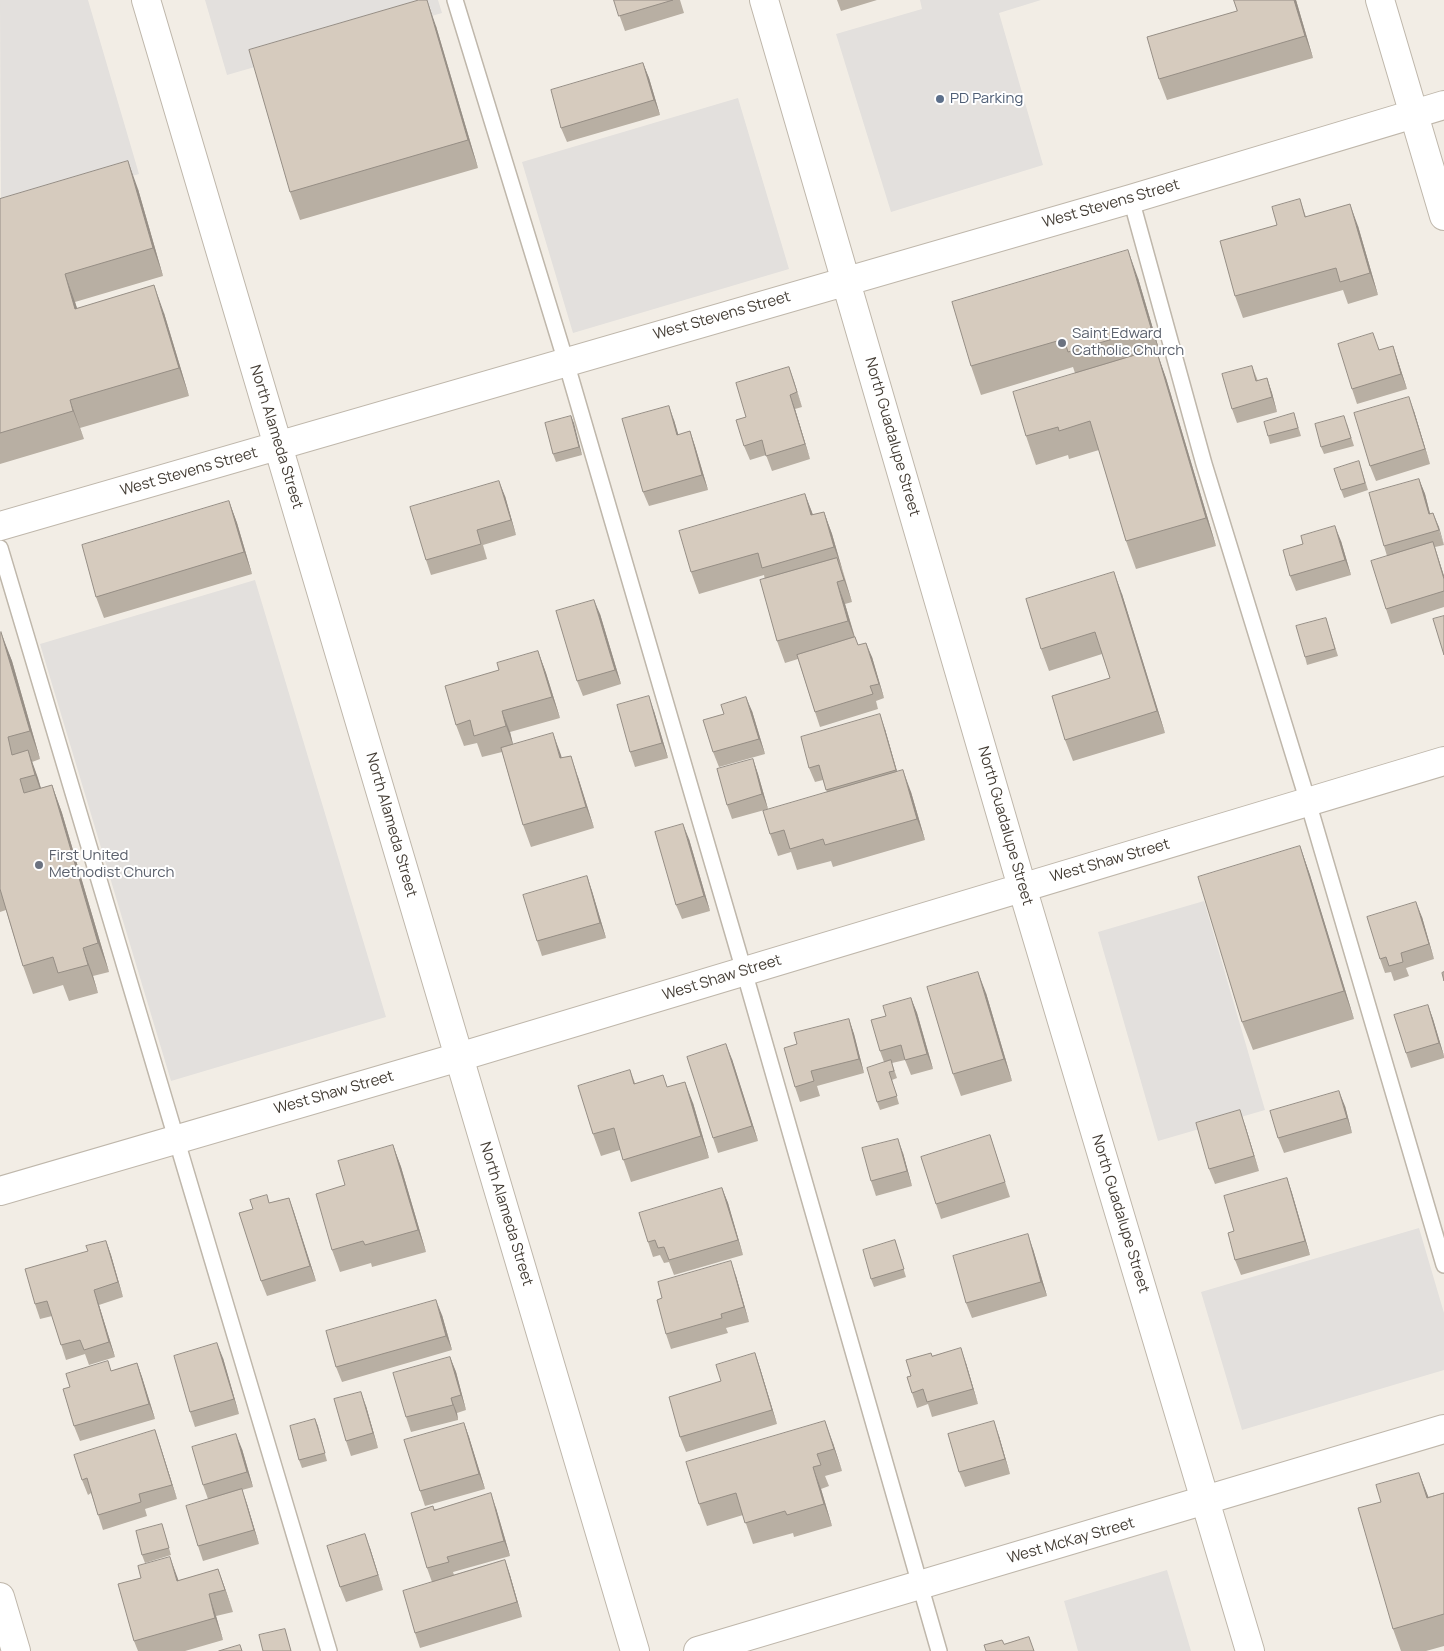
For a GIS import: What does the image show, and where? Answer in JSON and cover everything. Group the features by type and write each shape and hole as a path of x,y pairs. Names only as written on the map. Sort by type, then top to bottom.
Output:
{"street":[{"name":"North Alameda Street","path":"146,0 635,1651"},
{"name":"North Guadalupe Street","path":"764,0 1022,887 1250,1651"},
{"path":"1380,0 1444,216"},
{"name":"West Stevens Street","path":"0,526 1131,198 1444,105"},
{"name":"West Shaw Street","path":"0,1191 459,1057 1444,761"},
{"name":"West McKay Street","path":"698,1651 1444,1429"},
{"path":"0,1597 16,1651"}],"lane":[{"path":"455,0 566,362 744,971 939,1651"},
{"path":"1131,198 1204,464 1308,802 1444,1265"},
{"path":"0,548 329,1651"}],"shaded area":[{"path":"0,0 88,0 139,174 1,214"},
{"path":"205,0 438,0 442,13 227,75"},
{"name":"PD Parking","path":"920,0 1041,0 999,13 1043,165 891,212 836,34 922,9"},
{"path":"738,98 789,269 573,333 522,162"},
{"path":"255,580 386,1017 171,1081 40,644"},
{"path":"1204,901 1265,1110 1158,1141 1098,932"},
{"path":"1419,1228 1444,1313 1444,1370 1242,1430 1201,1292"},
{"path":"1167,1570 1191,1651 1078,1651 1064,1601"}],"building":[{"path":"419,0 427,0 468,140 290,192 249,50"},
{"path":"614,0 673,0 619,16"},
{"path":"1234,0 1294,0 1305,36 1159,79 1147,37 1237,11"},
{"path":"643,63 654,100 561,128 551,90"},
{"path":"128,161 153,248 65,274 75,309 154,285 179,368 70,400 73,411 0,433 0,199"},
{"path":"1300,199 1305,217 1350,204 1370,273 1340,282 1336,268 1235,296 1220,241 1277,225 1272,207"},
{"path":"1128,250 1151,328 1068,352 1064,339 971,366 952,302"},
{"path":"1373,333 1379,350 1393,346 1401,374 1352,389 1338,344"},
{"path":"1156,349 1206,518 1126,541 1090,421 1059,431 1058,427 1026,436 1013,392"},
{"path":"1252,366 1256,381 1267,378 1272,397 1232,409 1222,374"},
{"path":"789,367 797,392 790,395 805,444 766,456 762,440 744,446 736,420 746,417 736,383"},
{"path":"1409,397 1425,449 1370,466 1354,413"},
{"path":"669,406 677,435 690,431 702,475 643,492 622,419"},
{"path":"1294,413 1298,428 1268,436 1264,422"},
{"path":"571,416 579,447 553,454 545,423"},
{"path":"1344,416 1351,438 1321,447 1315,424"},
{"path":"1359,461 1365,483 1341,490 1334,469"},
{"path":"1419,479 1429,514 1433,513 1439,530 1384,546 1369,493"},
{"path":"499,481 511,520 477,530 481,544 426,560 410,507"},
{"path":"805,494 811,515 824,512 834,547 762,568 758,553 691,572 679,531"},
{"path":"229,501 244,552 96,597 82,545"},
{"path":"1335,526 1345,560 1290,576 1283,550 1303,544 1301,536"},
{"path":"1433,542 1444,579 1444,591 1386,609 1371,561"},
{"path":"837,558 844,580 837,582 848,621 777,641 760,580"},
{"path":"1114,572 1157,711 1065,740 1052,696 1110,678 1095,632 1041,649 1026,599"},
{"path":"594,600 615,670 577,681 556,611"},
{"path":"1444,616 1444,655 1433,619"},
{"path":"1326,618 1335,649 1305,657 1296,626"},
{"name":"First United Methodist Church","path":"1,632 30,731 8,737 12,755 28,750 35,775 20,779 24,793 52,785 98,943 83,948 88,965 58,973 53,957 23,966 0,889"},
{"path":"855,637 858,645 866,643 879,684 870,686 873,694 815,712 797,655"},
{"path":"538,651 552,697 502,711 506,726 474,736 470,720 456,725 445,686 499,670 497,663"},
{"path":"649,696 662,743 630,752 617,705"},
{"path":"746,697 759,739 713,752 703,720 724,714 721,705"},
{"path":"880,714 896,770 826,790 819,765 809,768 801,737"},
{"path":"553,733 560,758 571,756 586,807 523,825 501,748"},
{"path":"753,759 762,794 727,805 717,769"},
{"path":"903,770 917,819 825,845 823,839 790,849 784,830 770,834 763,811"},
{"path":"683,824 704,896 676,905 655,832"},
{"path":"1300,846 1344,991 1242,1022 1198,877"},
{"path":"587,876 600,923 537,941 523,895"},
{"path":"1416,902 1429,944 1401,953 1403,962 1389,966 1386,957 1380,959 1367,917"},
{"path":"978,972 1004,1059 953,1074 927,987"},
{"path":"911,998 927,1054 905,1060 901,1045 880,1051 871,1020 886,1016 883,1006"},
{"path":"1428,1005 1439,1043 1406,1053 1394,1015"},
{"path":"849,1019 859,1059 811,1071 814,1081 795,1087 784,1048 797,1044 794,1033"},
{"path":"726,1044 752,1126 713,1138 687,1057"},
{"path":"891,1060 894,1071 889,1072 897,1096 877,1102 867,1068"},
{"path":"630,1070 634,1084 663,1075 667,1087 685,1082 701,1136 623,1160 614,1128 593,1134 578,1086"},
{"path":"1339,1091 1347,1118 1278,1138 1270,1111"},
{"path":"1240,1110 1254,1156 1209,1169 1196,1123"},
{"path":"990,1135 1005,1182 936,1204 921,1157"},
{"path":"898,1139 907,1171 871,1181 862,1148"},
{"path":"393,1145 418,1230 365,1245 363,1241 332,1250 316,1194 345,1185 338,1161"},
{"path":"1287,1178 1305,1241 1235,1260 1228,1233 1234,1231 1224,1196"},
{"path":"722,1188 738,1240 669,1260 664,1247 658,1248 655,1240 648,1242 639,1213"},
{"path":"267,1195 269,1203 289,1198 310,1266 261,1281 239,1213 253,1209 250,1200"},
{"path":"1028,1234 1041,1282 966,1303 953,1256"},
{"path":"895,1240 904,1269 871,1279 863,1250"},
{"path":"106,1241 118,1282 94,1290 109,1342 84,1350 80,1340 61,1345 47,1301 35,1304 25,1269 88,1251 86,1246"},
{"path":"731,1261 744,1307 721,1314 722,1318 666,1334 657,1300 662,1298 658,1282"},
{"path":"436,1300 446,1336 336,1367 326,1331"},
{"path":"217,1343 234,1399 190,1412 174,1356"},
{"path":"961,1348 973,1389 927,1402 923,1389 912,1393 907,1377 911,1376 906,1360 931,1353 932,1356"},
{"path":"755,1353 772,1410 680,1437 669,1397 721,1381 716,1365"},
{"path":"450,1357 461,1395 451,1398 453,1405 406,1417 393,1373"},
{"path":"108,1361 111,1371 137,1363 149,1404 74,1426 63,1389 70,1387 66,1374"},
{"path":"361,1392 373,1433 346,1441 334,1399"},
{"path":"315,1419 325,1453 299,1460 290,1426"},
{"path":"825,1421 834,1449 817,1454 821,1465 813,1467 824,1504 787,1515 785,1511 745,1523 736,1493 699,1504 686,1462"},
{"path":"994,1421 1005,1459 959,1472 948,1434"},
{"path":"464,1423 479,1474 420,1491 404,1440"},
{"path":"155,1430 172,1485 139,1494 141,1502 98,1515 87,1478 82,1480 74,1455"},
{"path":"236,1434 247,1472 203,1485 192,1447"},
{"path":"1419,1473 1427,1498 1444,1493 1444,1614 1393,1629 1358,1508 1381,1502 1376,1485"},
{"path":"242,1489 254,1530 198,1546 186,1506"},
{"path":"491,1493 504,1541 447,1557 449,1562 427,1568 411,1513 433,1506 434,1510"},
{"path":"162,1524 169,1548 142,1555 136,1531"},
{"path":"365,1534 378,1575 340,1587 327,1546"},
{"path":"170,1557 177,1581 218,1569 225,1590 209,1594 215,1618 134,1641 118,1584 141,1578 138,1566"},
{"path":"505,1560 517,1602 415,1633 403,1591"},
{"path":"285,1629 291,1651 263,1651 259,1635"},
{"path":"1029,1637 1034,1651 986,1651 984,1645 1002,1640 1004,1644"},
{"path":"240,1645 242,1651 219,1651"}],"place":[{"name":"PD Parking","path":"940,99"},
{"name":"Saint Edward Catholic Church","path":"1062,343"},
{"name":"First United Methodist Church","path":"39,865"}]}
